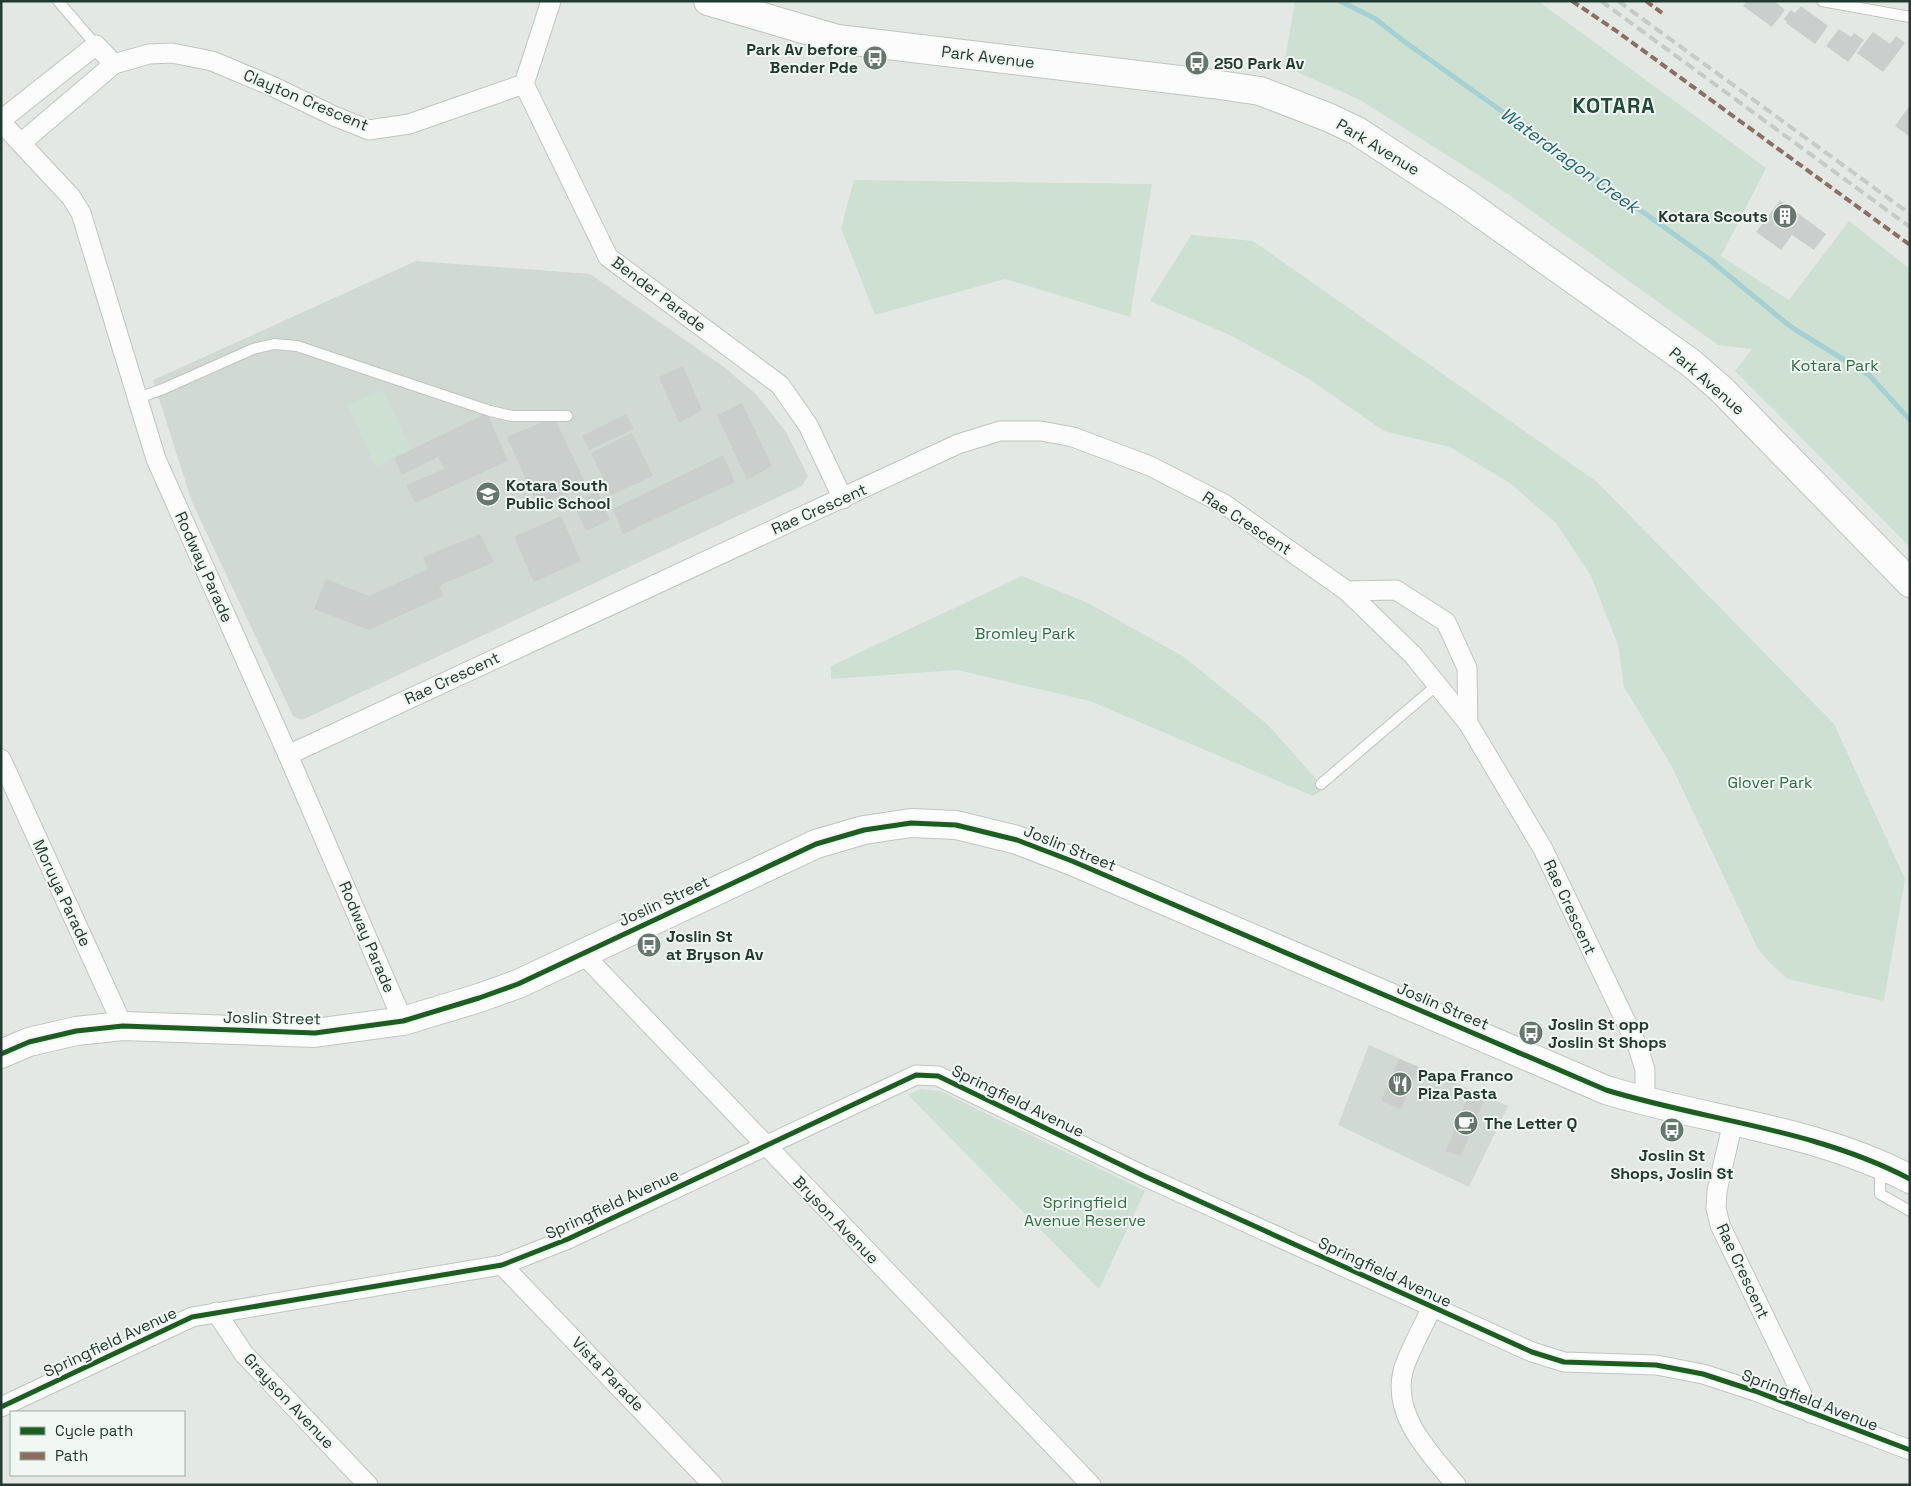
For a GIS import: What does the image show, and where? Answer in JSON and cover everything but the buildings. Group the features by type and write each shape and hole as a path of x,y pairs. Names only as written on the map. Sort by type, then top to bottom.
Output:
{"street":[{"path":"524,84 551,1"},
{"name":"Park Avenue","path":"708,1 838,39 1260,91 1330,118 1357,131 1458,198 1691,363 1721,389 1910,583"},
{"path":"1,121 96,45 114,64"},
{"name":"Clayton Crescent","path":"21,143 114,64 149,54 172,53 212,62 274,87 334,116 369,130 409,124 524,84"},
{"name":"Bender Parade","path":"524,84 608,257 780,386 808,425 843,499"},
{"name":"Rodway Parade","path":"1,121 71,197 81,213 156,459 288,755 403,1021"},
{"name":"Rae Crescent","path":"288,755 958,444 1000,431 1041,432 1074,437 1150,466 1224,504 1347,591 1413,655 1468,723 1543,849 1638,1047 1645,1070 1645,1102"},
{"name":"Rae Crescent","path":"1347,591 1396,590 1446,622 1467,668 1468,723"},
{"name":"Moruya Parade","path":"1,759 123,1026"},
{"name":"Joslin Street","path":"1,1054 29,1042 76,1031 123,1026 315,1033 403,1021 518,984 816,844 864,830 912,823 956,825 1017,840 1072,861 1606,1090 1645,1102 1836,1146 1910,1178"},
{"name":"Bryson Avenue","path":"583,954 1091,1485"},
{"name":"Springfield Avenue","path":"1,1406 192,1317 502,1265 568,1239 916,1075 938,1076 1144,1176 1532,1352 1564,1362 1656,1365 1703,1374 1755,1391 1910,1450"},
{"name":"Rae Crescent","path":"1733,1122 1717,1191 1716,1208 1720,1226 1811,1413"},
{"name":"Vista Parade","path":"502,1265 713,1485"},
{"path":"1432,1307 1404,1369 1400,1388 1402,1403 1418,1436 1456,1485"},
{"name":"Grayson Avenue","path":"216,1312 244,1354 368,1485"}],"lane":[{"path":"58,1 96,45"},
{"path":"1822,1 1910,18"},
{"path":"138,398 163,389 253,349 274,344 297,346 490,411 512,416 567,416"},
{"path":"1321,784 1437,685"},
{"path":"1880,1164 1880,1194 1910,1211"}],"shaded area":[{"name":"Kotara South Public School","path":"416,261 590,274 724,367 757,395 786,432 808,476 802,486 302,720 293,716 192,502 153,380"},
{"path":"1369,1045 1508,1106 1469,1187 1338,1125"}],"green space":[{"name":"Kotara Park","path":"1295,1 1538,1 1766,168 1721,256 1789,300 1849,221 1910,269 1910,547 1735,371 1752,349 1718,345 1508,194 1360,100 1284,66"},
{"path":"854,180 1152,184 1130,317 1005,279 875,315 841,228"},
{"name":"Glover Park","path":"1191,235 1253,241 1597,482 1834,724 1905,879 1884,1001 1788,979 1758,949 1671,765 1624,687 1618,645 1591,576 1556,523 1511,484 1450,447 1384,431 1309,379 1232,336 1150,301"},
{"path":"383,390 411,450 375,467 348,405"},
{"name":"Bromley Park","path":"1022,576 1088,603 1184,657 1267,724 1325,789 1313,796 1090,701 957,670 831,679 831,666"},
{"name":"Springfield Avenue Reserve","path":"921,1089 940,1091 1145,1191 1099,1289 908,1095"}],"waterway":[{"name":"Waterdragon Creek","path":"1340,1 1374,18 1710,260 1791,327 1869,375 1910,420"}],"railway":[{"path":"1601,1 1910,227"},
{"path":"1618,1 1910,214"}],"marked path":[{"path":"1572,1 1615,30 1910,245"},
{"path":"1646,1 1662,13"}],"cycle path":[{"path":"1,1054 29,1042 76,1031 123,1026 315,1033 403,1021 518,984 816,844 864,830 911,823 956,825 1017,840 1072,861 1606,1090 1644,1101 1760,1127 1837,1148 1874,1162 1910,1179"},
{"path":"1,1407 192,1317 502,1265 568,1239 916,1075 938,1076 1144,1176 1532,1352 1564,1362 1656,1365 1703,1374 1755,1391 1910,1450"}],"place":[{"name":"Park Av before Bender Pde","path":"875,58"},
{"name":"250 Park Av","path":"1197,63"},
{"name":"Kotara Scouts","path":"1785,216"},
{"name":"Kotara South Public School","path":"488,494"},
{"name":"Joslin St at Bryson Av","path":"649,945"},
{"name":"Joslin St opp Joslin St Shops","path":"1531,1033"},
{"name":"Papa Franco Piza Pasta","path":"1400,1084"},
{"name":"The Letter Q","path":"1466,1123"},
{"name":"Joslin St Shops, Joslin St","path":"1672,1130"}],"district":[{"name":"KOTARA","path":"1614,105"}]}
